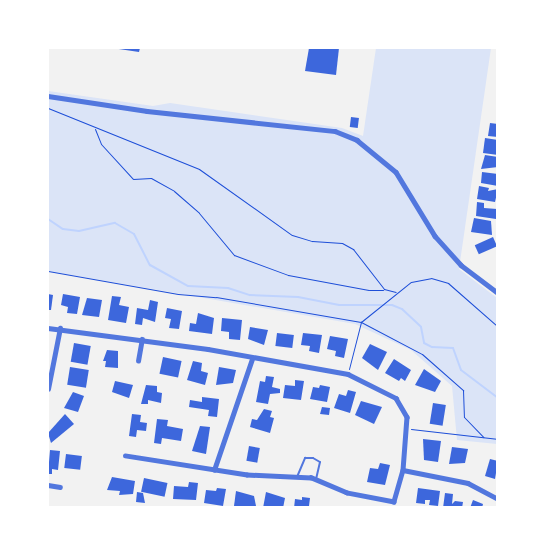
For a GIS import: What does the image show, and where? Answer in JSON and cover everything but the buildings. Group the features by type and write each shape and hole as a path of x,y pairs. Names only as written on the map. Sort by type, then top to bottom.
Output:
{"street":[{"path":"48,96 147,111 336,131 357,140 396,172 442,244 462,265 498,293"},
{"path":"48,328 142,339 348,374 396,398 408,416 403,470 394,502 347,493 316,480 214,470 125,456"},
{"path":"48,389 60,328"},
{"path":"138,361 142,339"},
{"path":"214,470 252,358"},
{"path":"403,470 468,483 498,499"},
{"path":"48,485 60,487"}],"lane":[{"path":"297,477 305,458 313,458 320,462 316,480"}],"path":[{"path":"48,108 199,169 292,235 312,242 342,243 353,249 384,289"},
{"path":"96,129 101,144 133,179 150,178 174,191 199,213 234,255 288,275 369,290 384,289 397,292"},
{"path":"48,270 178,294 216,297 361,322 422,354 463,390 464,417 482,437"},
{"path":"348,374 361,322 397,292 418,280 431,278 448,283 498,326"},
{"path":"407,429 498,439"}],"shaded area":[{"path":"376,48 491,48 459,269 497,298 497,444 457,440 452,386 411,350 355,324 48,271 48,91 153,106 170,103 342,128 363,136"}],"waterway":[{"path":"48,219 63,229 79,231 115,223 134,234 150,265 188,286 228,288 250,295 298,297 339,305 392,305 402,309 421,327 424,343 432,347 453,348 461,370 498,398"}]}
